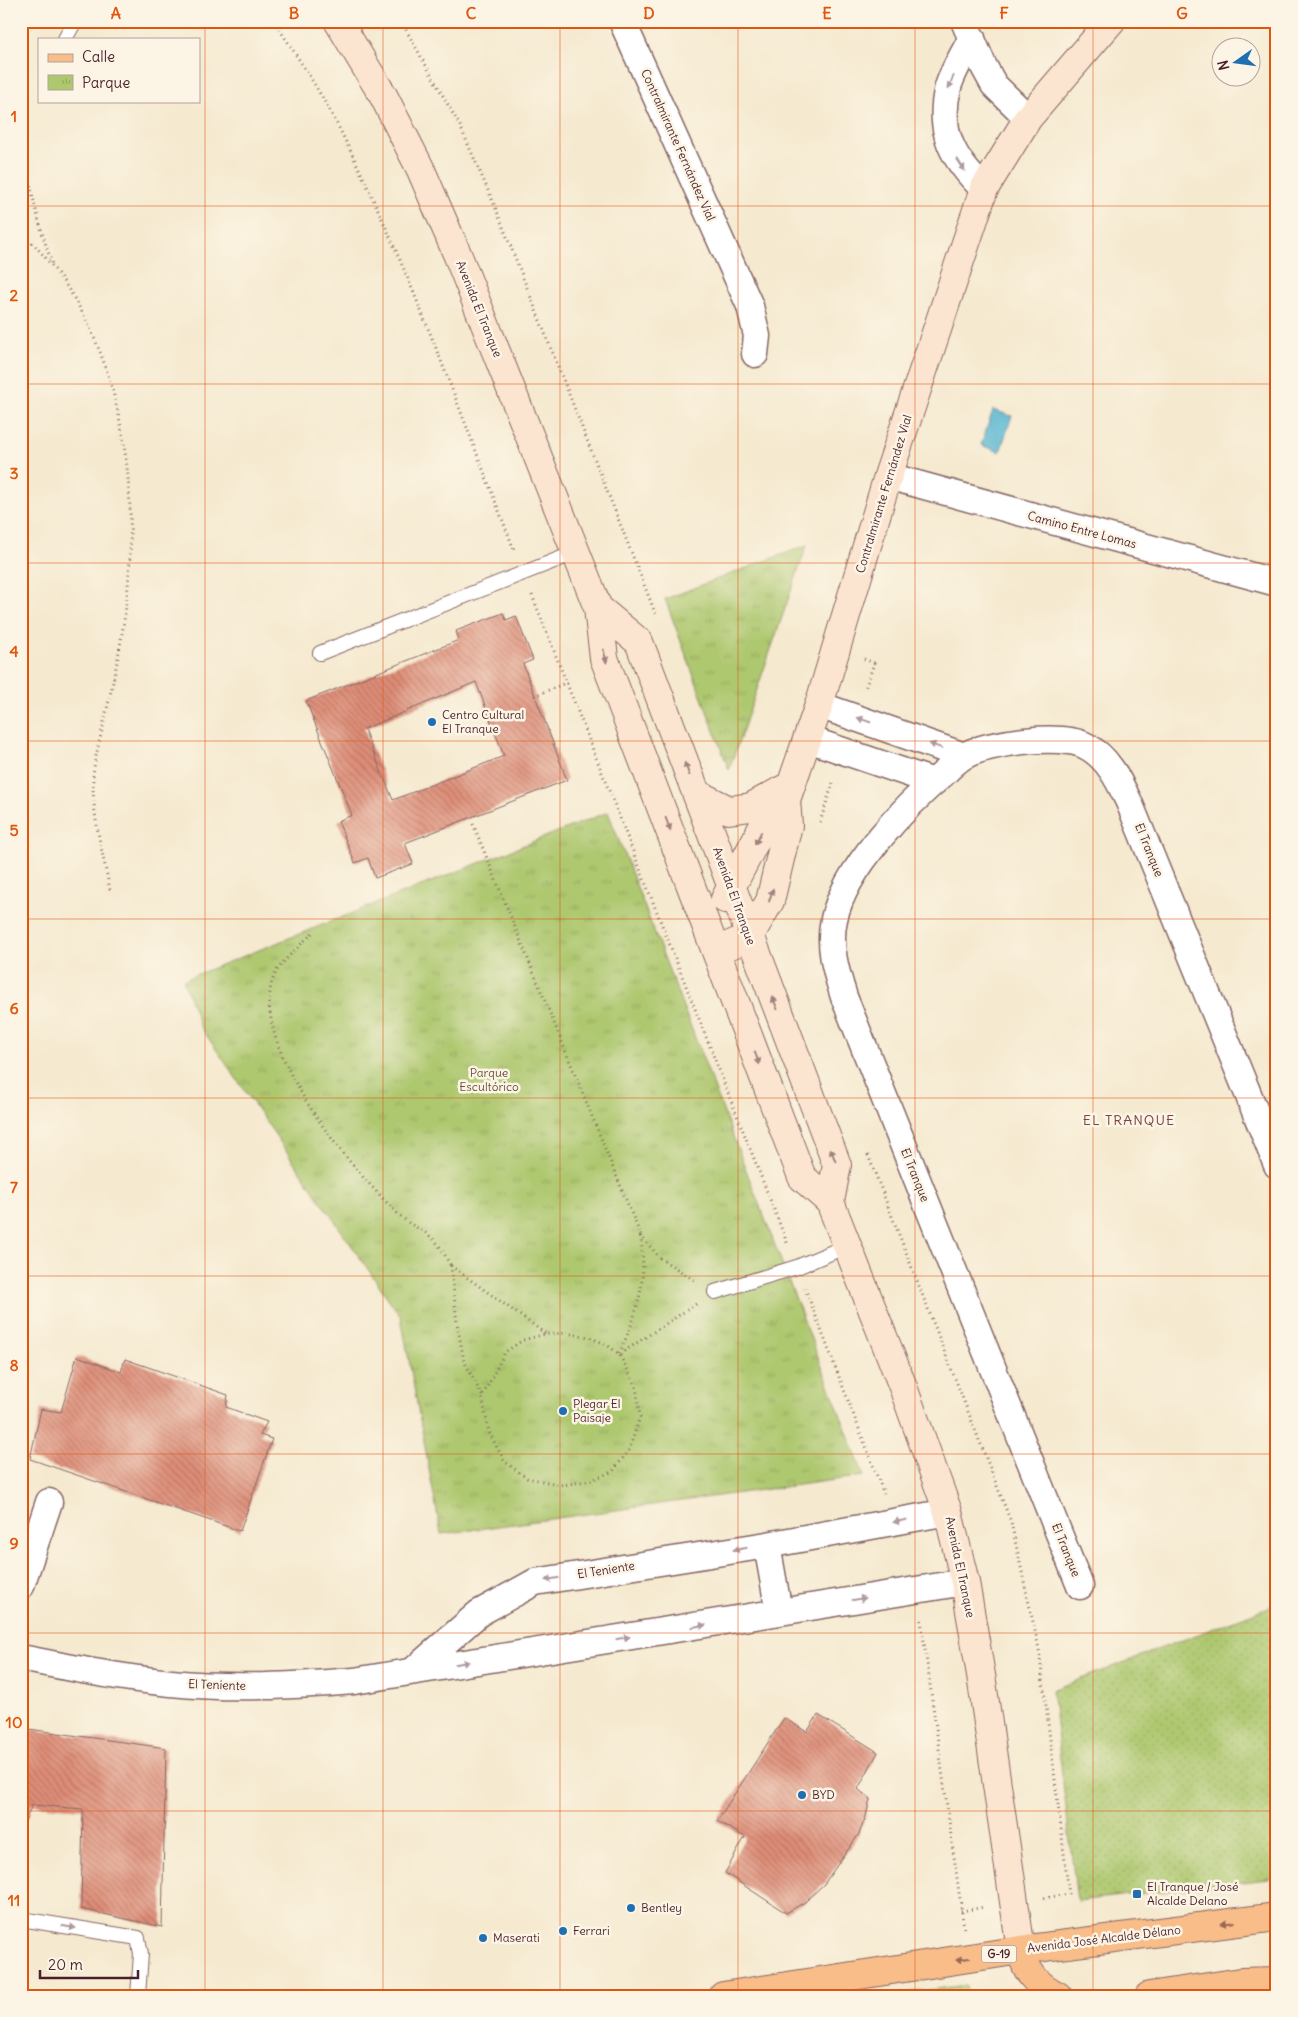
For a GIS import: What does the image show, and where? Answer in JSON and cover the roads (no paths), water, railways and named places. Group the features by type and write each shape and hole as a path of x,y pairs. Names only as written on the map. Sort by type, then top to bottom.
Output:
{"main road":[{"name":"Avenida El Tranque","path":"338,21 384,98 421,170 458,256 598,608 604,658 802,1177 830,1202 903,1386 948,1512 965,1582 990,1732 1021,1950"},
{"name":"Contralmirante Fernández Vial","path":"749,937 770,901 788,825 789,792 819,705 888,476 984,189 1028,118 1110,21"},
{"name":"Avenida El Tranque","path":"598,608 639,642 749,937 837,1165 830,1202"},
{"name":"Contralmirante Fernández Vial","path":"712,940 731,888 771,810 789,792"},
{"path":"697,794 728,810 751,807 789,792"},
{"path":"712,940 749,937"},
{"name":"Avenida José Alcalde Délano","path":"723,1996 1021,1950 1277,1917"},
{"path":"1021,1950 1024,1966 1034,1979 1058,1996"},
{"path":"1149,1996 1241,1982 1277,1981"}],"street":[{"name":"Contralmirante Fernández Vial","path":"622,21 750,306 757,336 755,354"},
{"path":"968,30 994,85 1028,118"},
{"path":"968,30 949,85 945,107 945,136 963,169 984,189"},
{"name":"Camino Entre Lomas","path":"888,476 1277,583"},
{"path":"819,705 964,756"},
{"path":"808,739 934,782"},
{"name":"El Tranque","path":"1080,1586 844,997 834,966 832,941 834,921 839,902 848,882 864,858 934,782 964,756 987,747 1016,741 1064,741 1086,745 1103,758 1130,802 1277,1165"},
{"path":"21,1586 48,1502"},
{"name":"El Teniente","path":"414,1670 480,1613 535,1582 767,1545 948,1512"},
{"path":"767,1545 779,1612"},
{"name":"El Teniente","path":"21,1658 112,1675 171,1683 231,1686 292,1686 354,1681 965,1582"}],"lane":[{"path":"66,38 75,21"},
{"path":"320,654 576,552"},
{"path":"715,1292 797,1267 848,1246"},
{"path":"21,1919 138,1938 141,1954 138,1996"}],"water":[{"path":"993,410 1012,416 1000,452 981,445"}],"place":[{"name":"Centro Cultural El Tranque","path":"432,722"},
{"name":"Plegar El Paisaje","path":"563,1411"},
{"name":"BYD","path":"802,1795"},
{"name":"El Tranque / José Alcalde Delano","path":"1137,1894"},
{"name":"Bentley","path":"631,1908"},
{"name":"Ferrari","path":"563,1931"},
{"name":"Maserati","path":"483,1938"}],"district":[{"name":"EL TRANQUE","path":"1129,1120"}],"park label":[{"name":"Parque Escultórico","path":"489,1080"}]}
